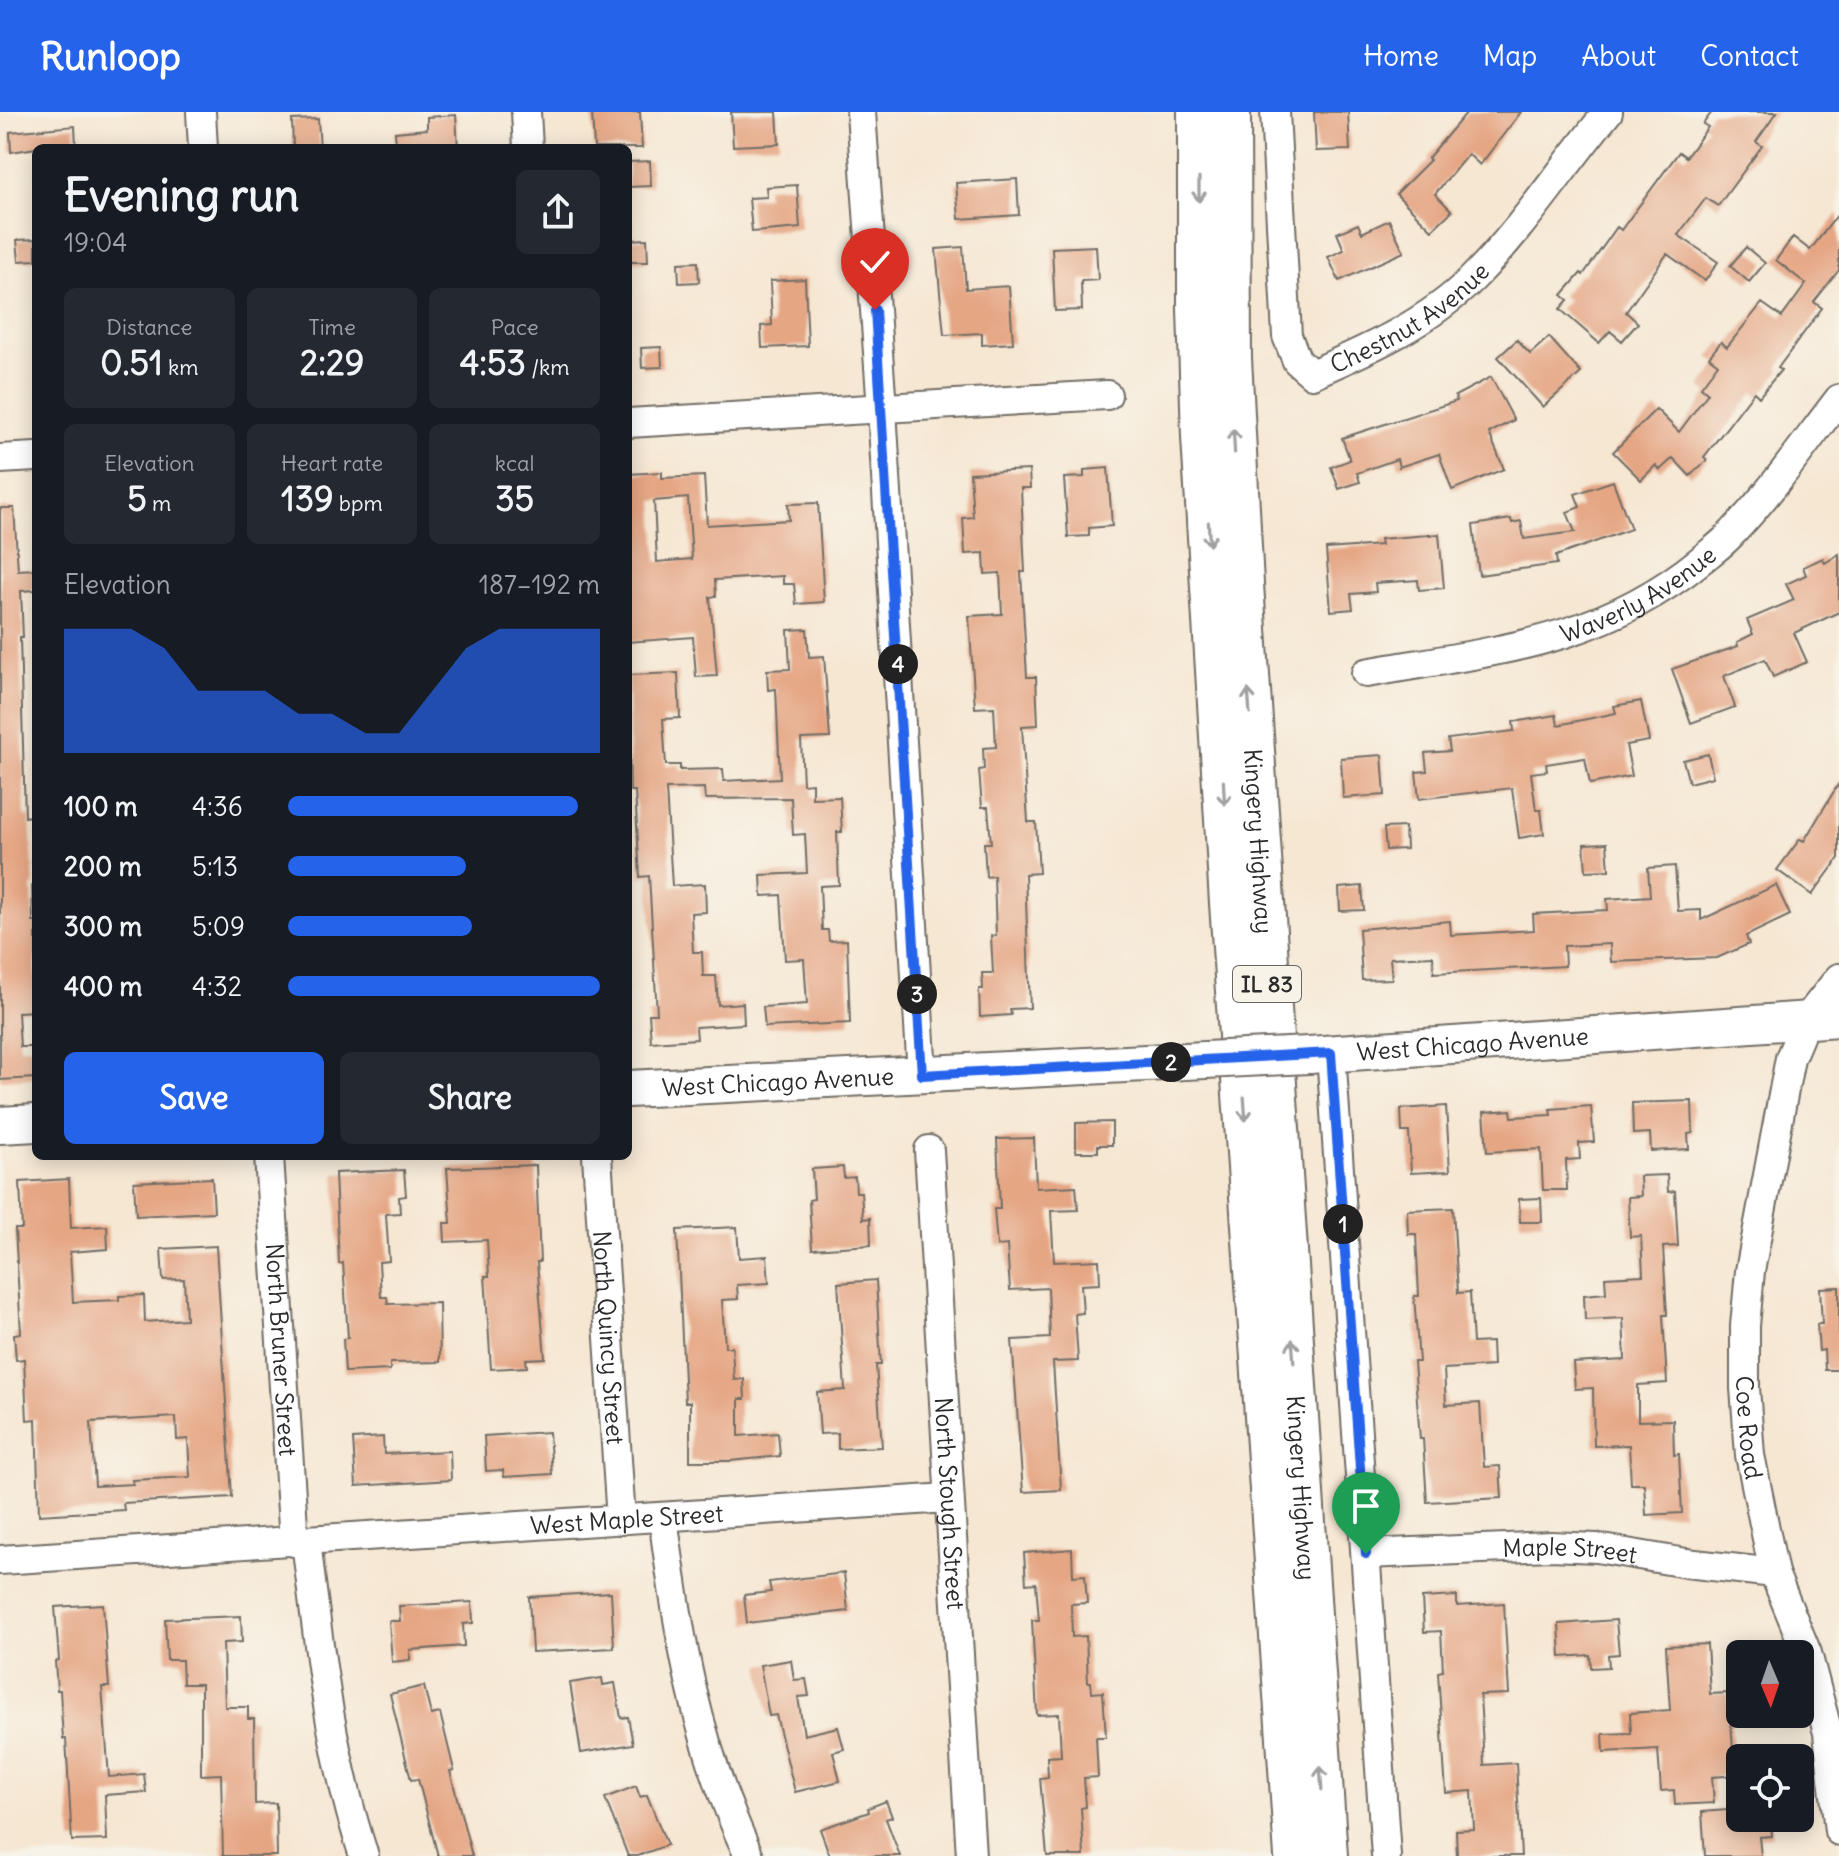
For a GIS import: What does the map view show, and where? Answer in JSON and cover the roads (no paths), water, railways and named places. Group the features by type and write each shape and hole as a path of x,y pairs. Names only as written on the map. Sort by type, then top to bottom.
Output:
{"highway":[{"name":"Kingery Highway","path":"1199,112 1199,309 1203,437 1232,918 1296,1856"},
{"name":"Kingery Highway","path":"1229,112 1230,358 1242,584 1326,1856"}],"main road":[{"name":"West Chicago Avenue","path":"632,1089 1320,1054 1822,1019"},
{"path":"0,1125 32,1123"}],"street":[{"path":"201,112 203,144"},
{"path":"526,112 528,144"},
{"path":"861,112 922,1075"},
{"name":"Chestnut Avenue","path":"1275,112 1287,336 1297,361 1312,374 1393,337 1426,317 1473,279 1600,115"},
{"path":"632,423 1107,395"},
{"name":"Waverly Avenue","path":"1366,673 1537,642 1579,630 1650,597 1684,574 1732,534 1839,399"},
{"path":"0,459 32,457"},
{"name":"Coe Road","path":"1839,978 1822,1019 1790,1058 1758,1224 1745,1326 1745,1388 1750,1455 1774,1573 1807,1653 1828,1733 1839,1831"},
{"path":"1320,1054 1366,1554 1386,1856"},
{"name":"North Stough Street","path":"929,1150 971,1856"},
{"name":"North Bruner Street","path":"269,1160 300,1542 326,1702 364,1856"},
{"name":"North Quincy Street","path":"597,1160 621,1520"},
{"name":"West Maple Street","path":"0,1560 948,1498"},
{"path":"663,1517 677,1622 692,1697 711,1764 749,1856"},
{"name":"Maple Street","path":"1366,1554 1551,1546 1597,1548 1686,1563 1774,1573"}]}
